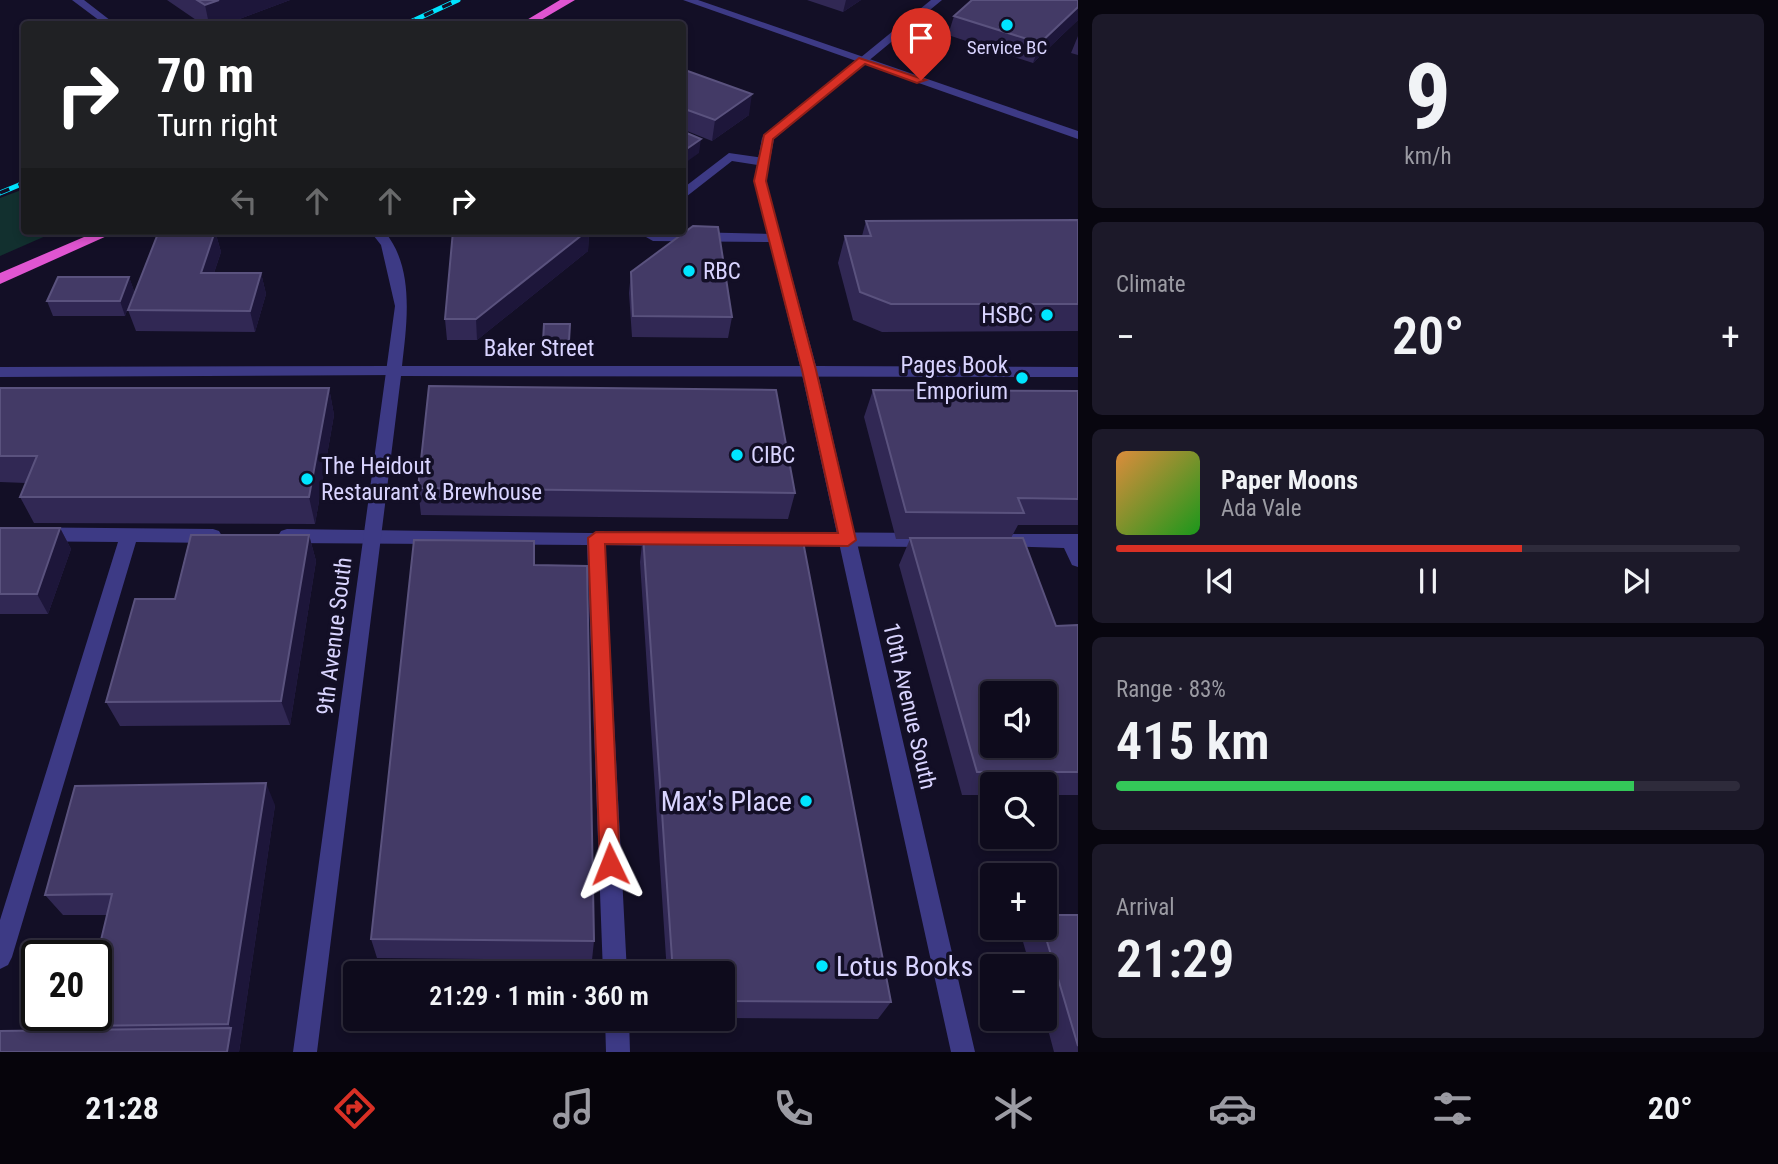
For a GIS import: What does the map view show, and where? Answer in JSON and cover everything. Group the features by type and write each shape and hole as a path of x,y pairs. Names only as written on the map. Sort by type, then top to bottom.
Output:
{"highway":[{"path":"531,21 569,0"},
{"path":"0,279 102,235"}],"street":[{"path":"77,0 106,21"},
{"path":"688,0 1078,135"},
{"path":"686,193 729,157 764,162 768,138 937,0"},
{"name":"10th Avenue South","path":"764,162 760,181 809,370 963,1052"},
{"name":"9th Avenue South","path":"305,1052 402,306 388,244 380,235"},
{"path":"653,235 775,238"},
{"name":"Baker Street","path":"0,372 1078,372"},
{"path":"0,534 226,536"},
{"path":"0,957 129,535"},
{"path":"267,536 680,539"},
{"path":"596,538 614,961"},
{"path":"764,539 945,540"},
{"path":"987,541 1074,541 1078,560"},
{"path":"617,1031 618,1052"}],"green space":[{"path":"21,190 21,235 48,235 0,256 0,198"}],"building":[{"path":"197,0 219,0 205,5"},
{"path":"972,0 1078,0 1078,7 1040,43 954,16"},
{"path":"686,70 752,94 715,120 686,109"},
{"path":"686,133 701,139 686,149"},
{"path":"1078,220 1078,304 891,304 860,292 845,236 871,236 866,221"},
{"name":"RBC","path":"693,226 718,227 732,317 633,316 631,272 681,235 686,235 686,231"},
{"path":"157,235 214,235 201,273 261,273 250,311 128,310"},
{"path":"453,235 582,235 476,319 445,319"},
{"path":"58,277 129,277 120,301 47,301"},
{"path":"544,324 570,324 569,341 543,341"},
{"path":"429,386 776,390 795,493 418,488"},
{"path":"0,388 329,388 309,497 20,497 37,456 0,456"},
{"path":"873,390 1078,391 1078,499 1018,498 1024,513 906,512"},
{"path":"0,528 60,528 37,594 0,594"},
{"path":"191,535 309,535 281,701 106,702 135,599 175,599"},
{"path":"643,535 802,536 891,1002 735,1001 735,961 672,961"},
{"path":"910,538 1023,538 1056,626 1078,625 1078,772 977,772"},
{"path":"414,540 534,541 534,565 587,566 594,941 371,939"},
{"path":"266,783 228,1024 112,1026 112,940 101,940 112,894 45,895 75,786"},
{"path":"1057,915 1078,915 1078,1046 1057,975 1057,954 1051,954 1047,940 1057,940"},
{"path":"231,1028 227,1052 0,1052 0,1031"}],"railway":[{"path":"412,21 458,0"},
{"path":"0,193 21,184"}],"place":[{"name":"Service BC","path":"1007,25"},
{"name":"RBC","path":"689,271"},
{"name":"HSBC","path":"1047,315"},
{"name":"Pages Book Emporium","path":"1022,378"},
{"name":"CIBC","path":"737,455"},
{"name":"The Heidout Restaurant & Brewhouse","path":"307,479"},
{"name":"Max's Place","path":"806,801"},
{"name":"Lotus Books","path":"822,966"}],"route":[{"path":"610,864 596,538 848,540 809,370 760,181 768,138 863,60 921,80"}]}
